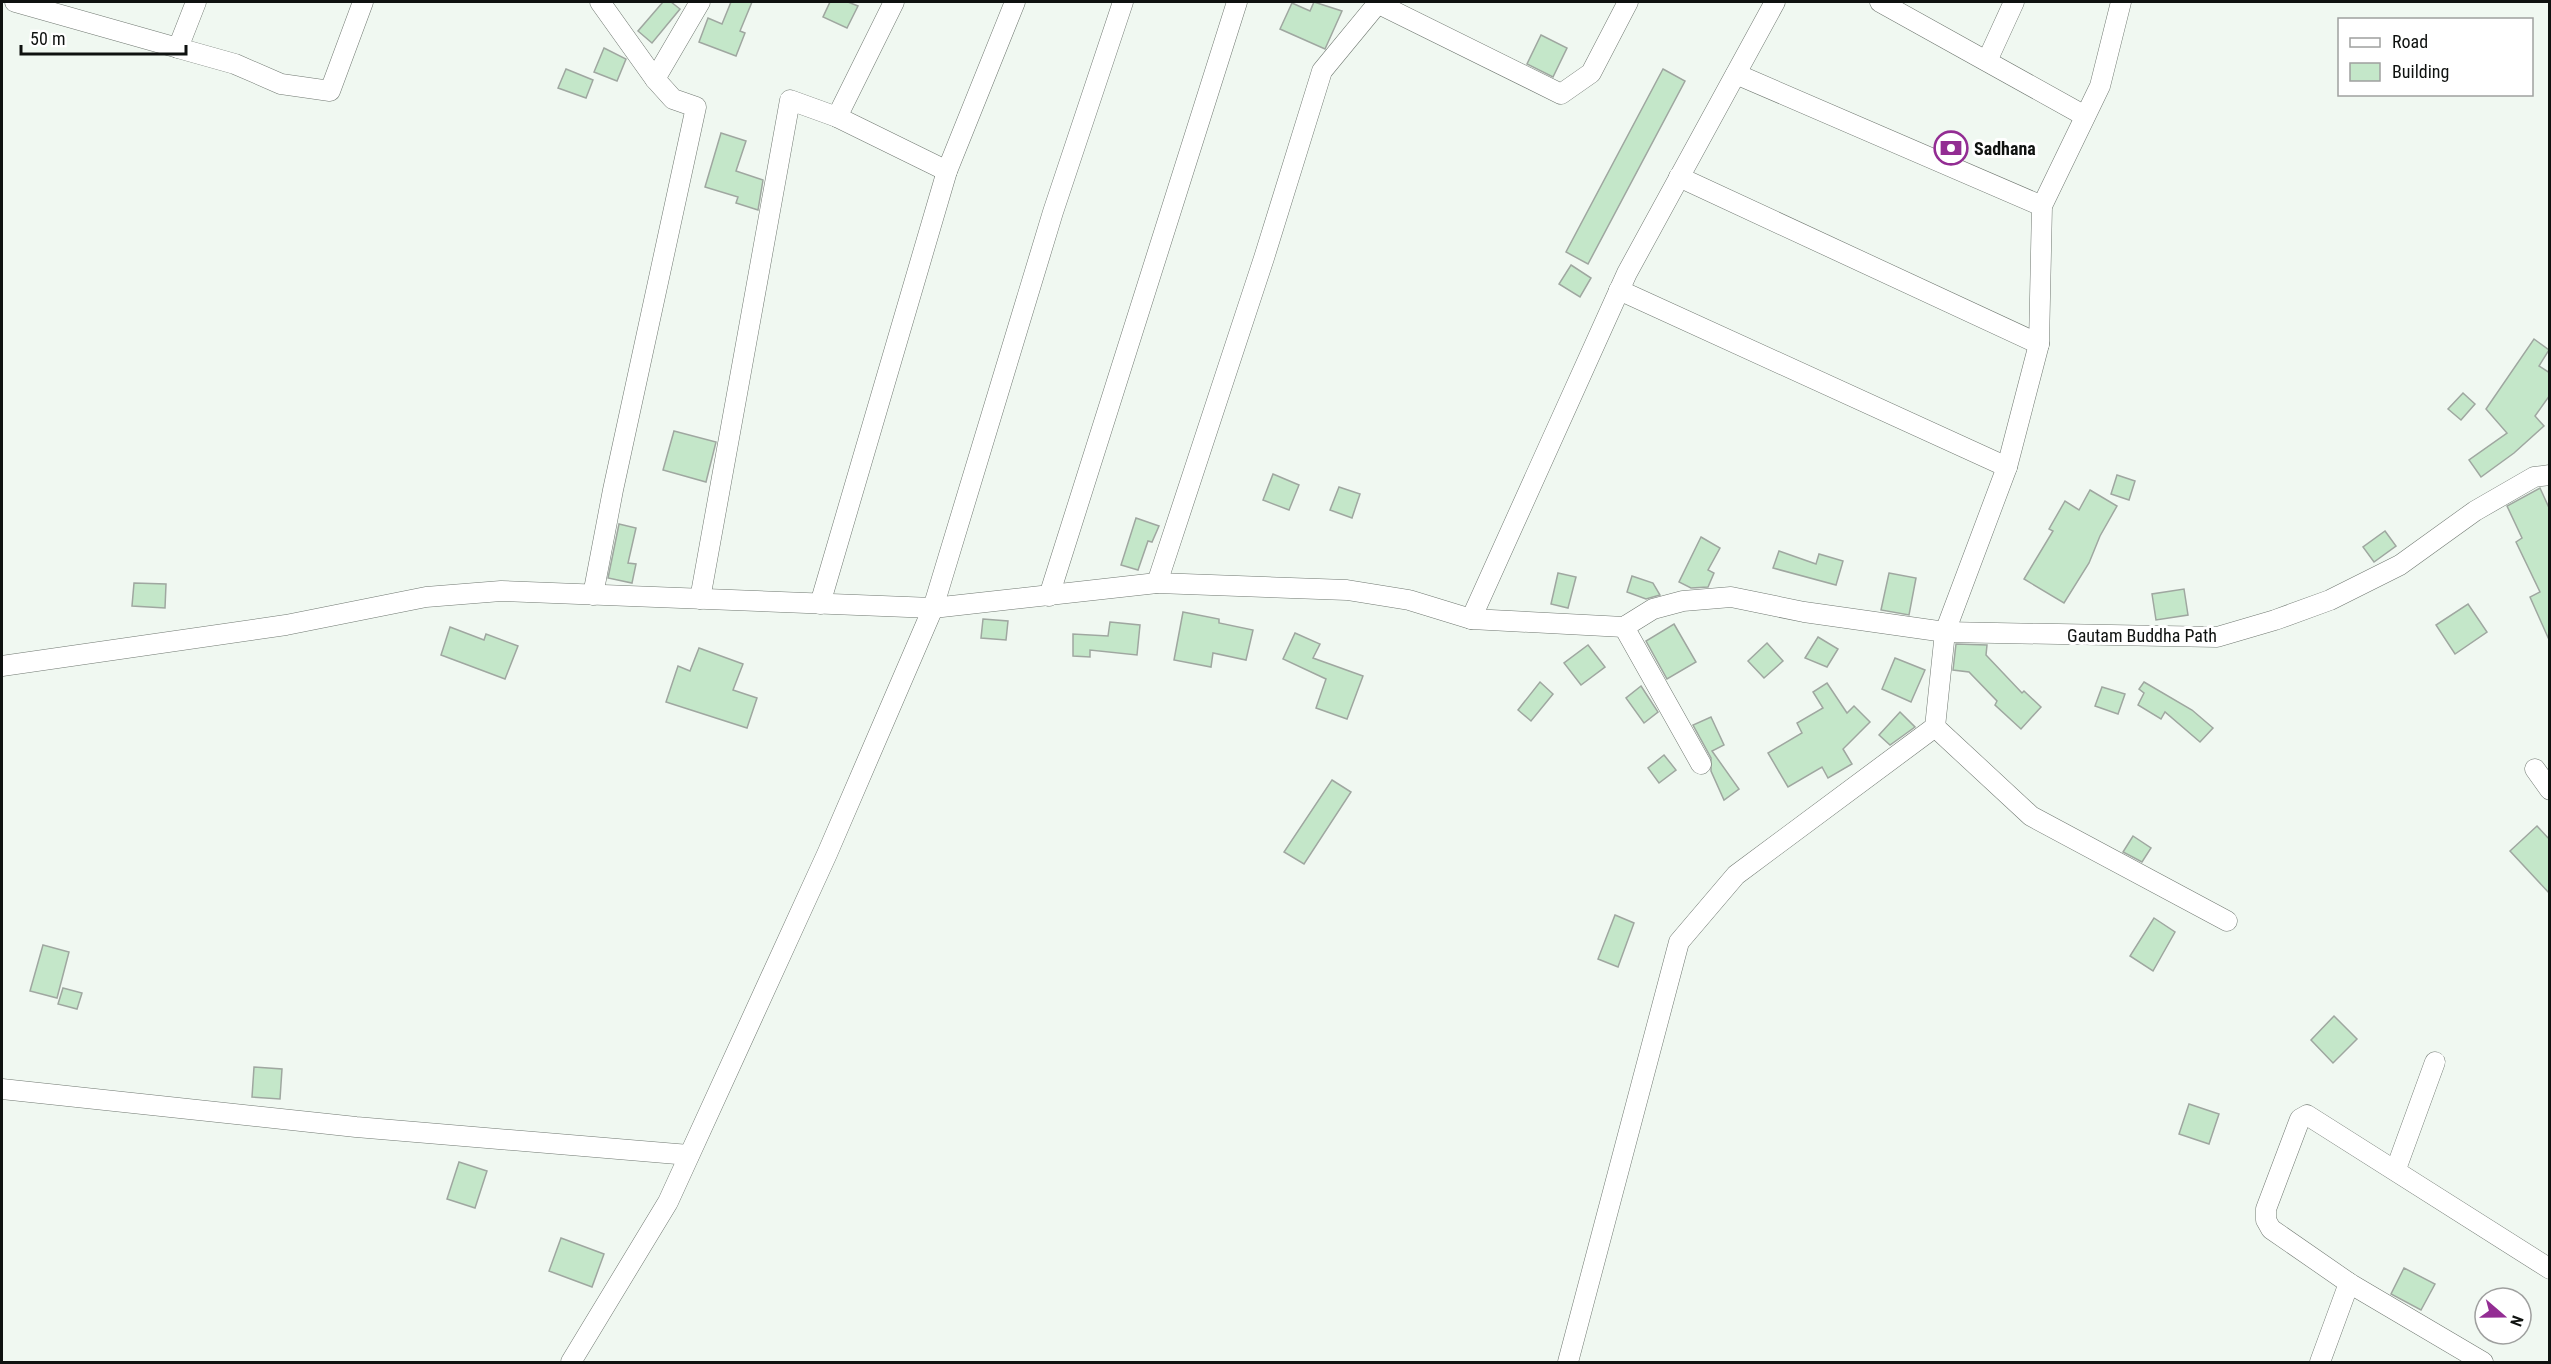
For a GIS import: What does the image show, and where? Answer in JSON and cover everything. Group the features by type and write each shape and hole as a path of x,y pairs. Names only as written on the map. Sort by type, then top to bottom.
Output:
{"street":[{"path":"15,2 235,64 281,84 330,91 363,2"},
{"path":"178,48 196,2"},
{"path":"593,595 613,490 696,107 673,99 655,79 600,2"},
{"path":"655,79 700,2"},
{"path":"837,117 894,2"},
{"path":"820,604 947,171 1015,2"},
{"path":"571,1362 668,1203 827,854 933,609 1053,212 1123,2"},
{"path":"1049,596 1237,2"},
{"path":"1156,583 1264,258 1322,71 1376,2 1561,94 1591,73 1628,2"},
{"path":"1471,619 1619,290 1775,2"},
{"path":"1987,61 2014,2"},
{"path":"1568,1362 1679,942 1736,875 1935,727 1945,632 2007,467 2039,344 2042,206 2100,86 2121,2"},
{"path":"1891,4 2085,116"},
{"path":"1736,74 2042,206"},
{"path":"700,599 790,100 837,117 947,171"},
{"path":"1679,177 2039,344"},
{"path":"1619,290 2007,467"},
{"name":"Gautam Buddha Path","path":"1624,627 1653,609 1683,601 1731,597 1804,612 1945,632 2095,637 2217,637 2275,620 2330,600 2400,566 2475,511 2534,477 2550,475"},
{"path":"2,666 286,626 461,593 501,591 933,609 1156,583 1347,590 1409,600 1471,619 1624,627 1701,764"},
{"path":"1935,727 2031,816 2227,921"},
{"path":"2535,769 2550,790"},
{"path":"2396,1169 2435,1062"},
{"path":"2,1089 356,1127 689,1155"},
{"path":"2483,1362 2349,1283 2271,1229 2266,1220 2266,1209 2300,1119 2307,1115 2396,1169 2550,1269"},
{"path":"2320,1362 2349,1283"}],"building":[{"path":"663,2 671,2 680,9 652,43 638,31"},
{"path":"731,2 752,2 740,31 745,33 736,56 699,42 708,18 722,24"},
{"path":"830,2 848,2 858,6 847,28 823,17"},
{"path":"1314,2 1342,11 1325,49 1280,29 1292,3 1310,11"},
{"path":"1541,35 1567,48 1553,77 1527,64"},
{"path":"604,48 626,59 617,81 594,72"},
{"path":"566,69 593,80 586,98 558,88"},
{"path":"1663,69 1685,81 1588,264 1566,252"},
{"path":"721,133 746,141 736,171 763,180 758,210 736,203 738,197 705,187"},
{"path":"1571,265 1591,278 1580,297 1559,284"},
{"path":"2534,339 2549,350 2539,366 2550,373 2550,395 2535,416 2544,426 2514,453 2481,477 2469,460 2507,433 2486,409"},
{"path":"2463,393 2475,404 2461,420 2448,409"},
{"path":"674,431 716,442 706,482 663,470"},
{"path":"1273,474 1299,485 1289,510 1263,500"},
{"path":"2117,475 2135,481 2129,500 2111,494"},
{"path":"1339,487 1360,494 1352,518 1330,510"},
{"path":"2540,488 2550,510 2550,642 2530,597 2540,592 2516,542 2522,538 2507,506"},
{"path":"2090,490 2117,506 2100,536 2089,563 2064,603 2024,579 2053,531 2049,529 2065,501 2079,510"},
{"path":"1136,518 1159,526 1152,542 1148,541 1138,570 1121,565"},
{"path":"619,524 636,528 628,563 636,564 632,583 608,578"},
{"path":"2385,531 2396,546 2374,562 2363,547"},
{"path":"1701,537 1720,548 1708,570 1714,573 1708,587 1691,588 1679,582"},
{"path":"1779,551 1816,564 1819,554 1843,561 1836,585 1773,568"},
{"path":"1558,573 1576,577 1568,608 1551,604"},
{"path":"1889,573 1916,578 1909,615 1881,610"},
{"path":"1632,576 1653,583 1660,595 1646,599 1627,592"},
{"path":"134,583 166,584 165,608 132,606"},
{"path":"2184,589 2188,615 2156,620 2152,594"},
{"path":"2468,604 2487,632 2455,654 2436,625"},
{"path":"1183,612 1219,619 1219,623 1253,630 1246,660 1213,653 1211,667 1174,660"},
{"path":"983,619 1008,621 1006,640 981,638"},
{"path":"1110,622 1140,625 1137,655 1090,650 1090,657 1073,656 1073,634 1108,636"},
{"path":"1674,624 1696,662 1667,679 1646,641"},
{"path":"450,627 484,640 486,634 518,646 505,679 441,655"},
{"path":"1295,633 1320,644 1313,658 1363,676 1347,719 1316,708 1326,679 1283,659"},
{"path":"1818,637 1838,649 1827,667 1805,658"},
{"path":"1767,643 1783,661 1764,678 1748,661"},
{"path":"1956,644 1987,645 1986,655 2022,693 2024,691 2041,707 2021,729 1995,705 1997,701 1969,672 1953,670"},
{"path":"1588,645 1605,667 1581,685 1564,663"},
{"path":"699,648 743,664 733,690 757,698 747,728 666,702 678,666 690,671"},
{"path":"1895,658 1925,670 1911,702 1882,689"},
{"path":"1540,682 1553,694 1531,721 1518,710"},
{"path":"2144,682 2192,710 2213,728 2200,742 2165,712 2161,719 2138,705 2144,693 2139,689"},
{"path":"1827,683 1847,713 1854,706 1870,722 1843,749 1852,764 1828,778 1822,767 1788,787 1768,753 1802,733 1797,723 1823,708 1813,692"},
{"path":"1641,686 1658,712 1644,723 1626,698"},
{"path":"2102,687 2125,694 2118,714 2095,706"},
{"path":"1900,712 1915,727 1890,745 1879,735"},
{"path":"1711,717 1724,745 1712,751 1739,789 1724,800 1711,771 1711,758 1693,725"},
{"path":"1664,755 1676,770 1659,783 1648,768"},
{"path":"1332,780 1351,792 1304,864 1284,852"},
{"path":"2537,826 2550,840 2550,894 2510,851"},
{"path":"2133,836 2151,848 2142,862 2123,852"},
{"path":"1615,915 1634,923 1618,967 1598,959"},
{"path":"2154,918 2175,932 2153,971 2130,956"},
{"path":"43,945 69,952 57,998 30,991"},
{"path":"63,988 82,993 77,1009 58,1004"},
{"path":"2334,1016 2357,1039 2333,1063 2311,1040"},
{"path":"254,1067 282,1069 280,1099 252,1097"},
{"path":"2189,1104 2219,1114 2209,1144 2179,1134"},
{"path":"459,1162 487,1171 475,1208 447,1199"},
{"path":"561,1238 604,1254 592,1287 549,1271"},
{"path":"2404,1268 2435,1284 2421,1310 2391,1294"}],"place":[{"name":"Sadhana","path":"1951,148"}]}
